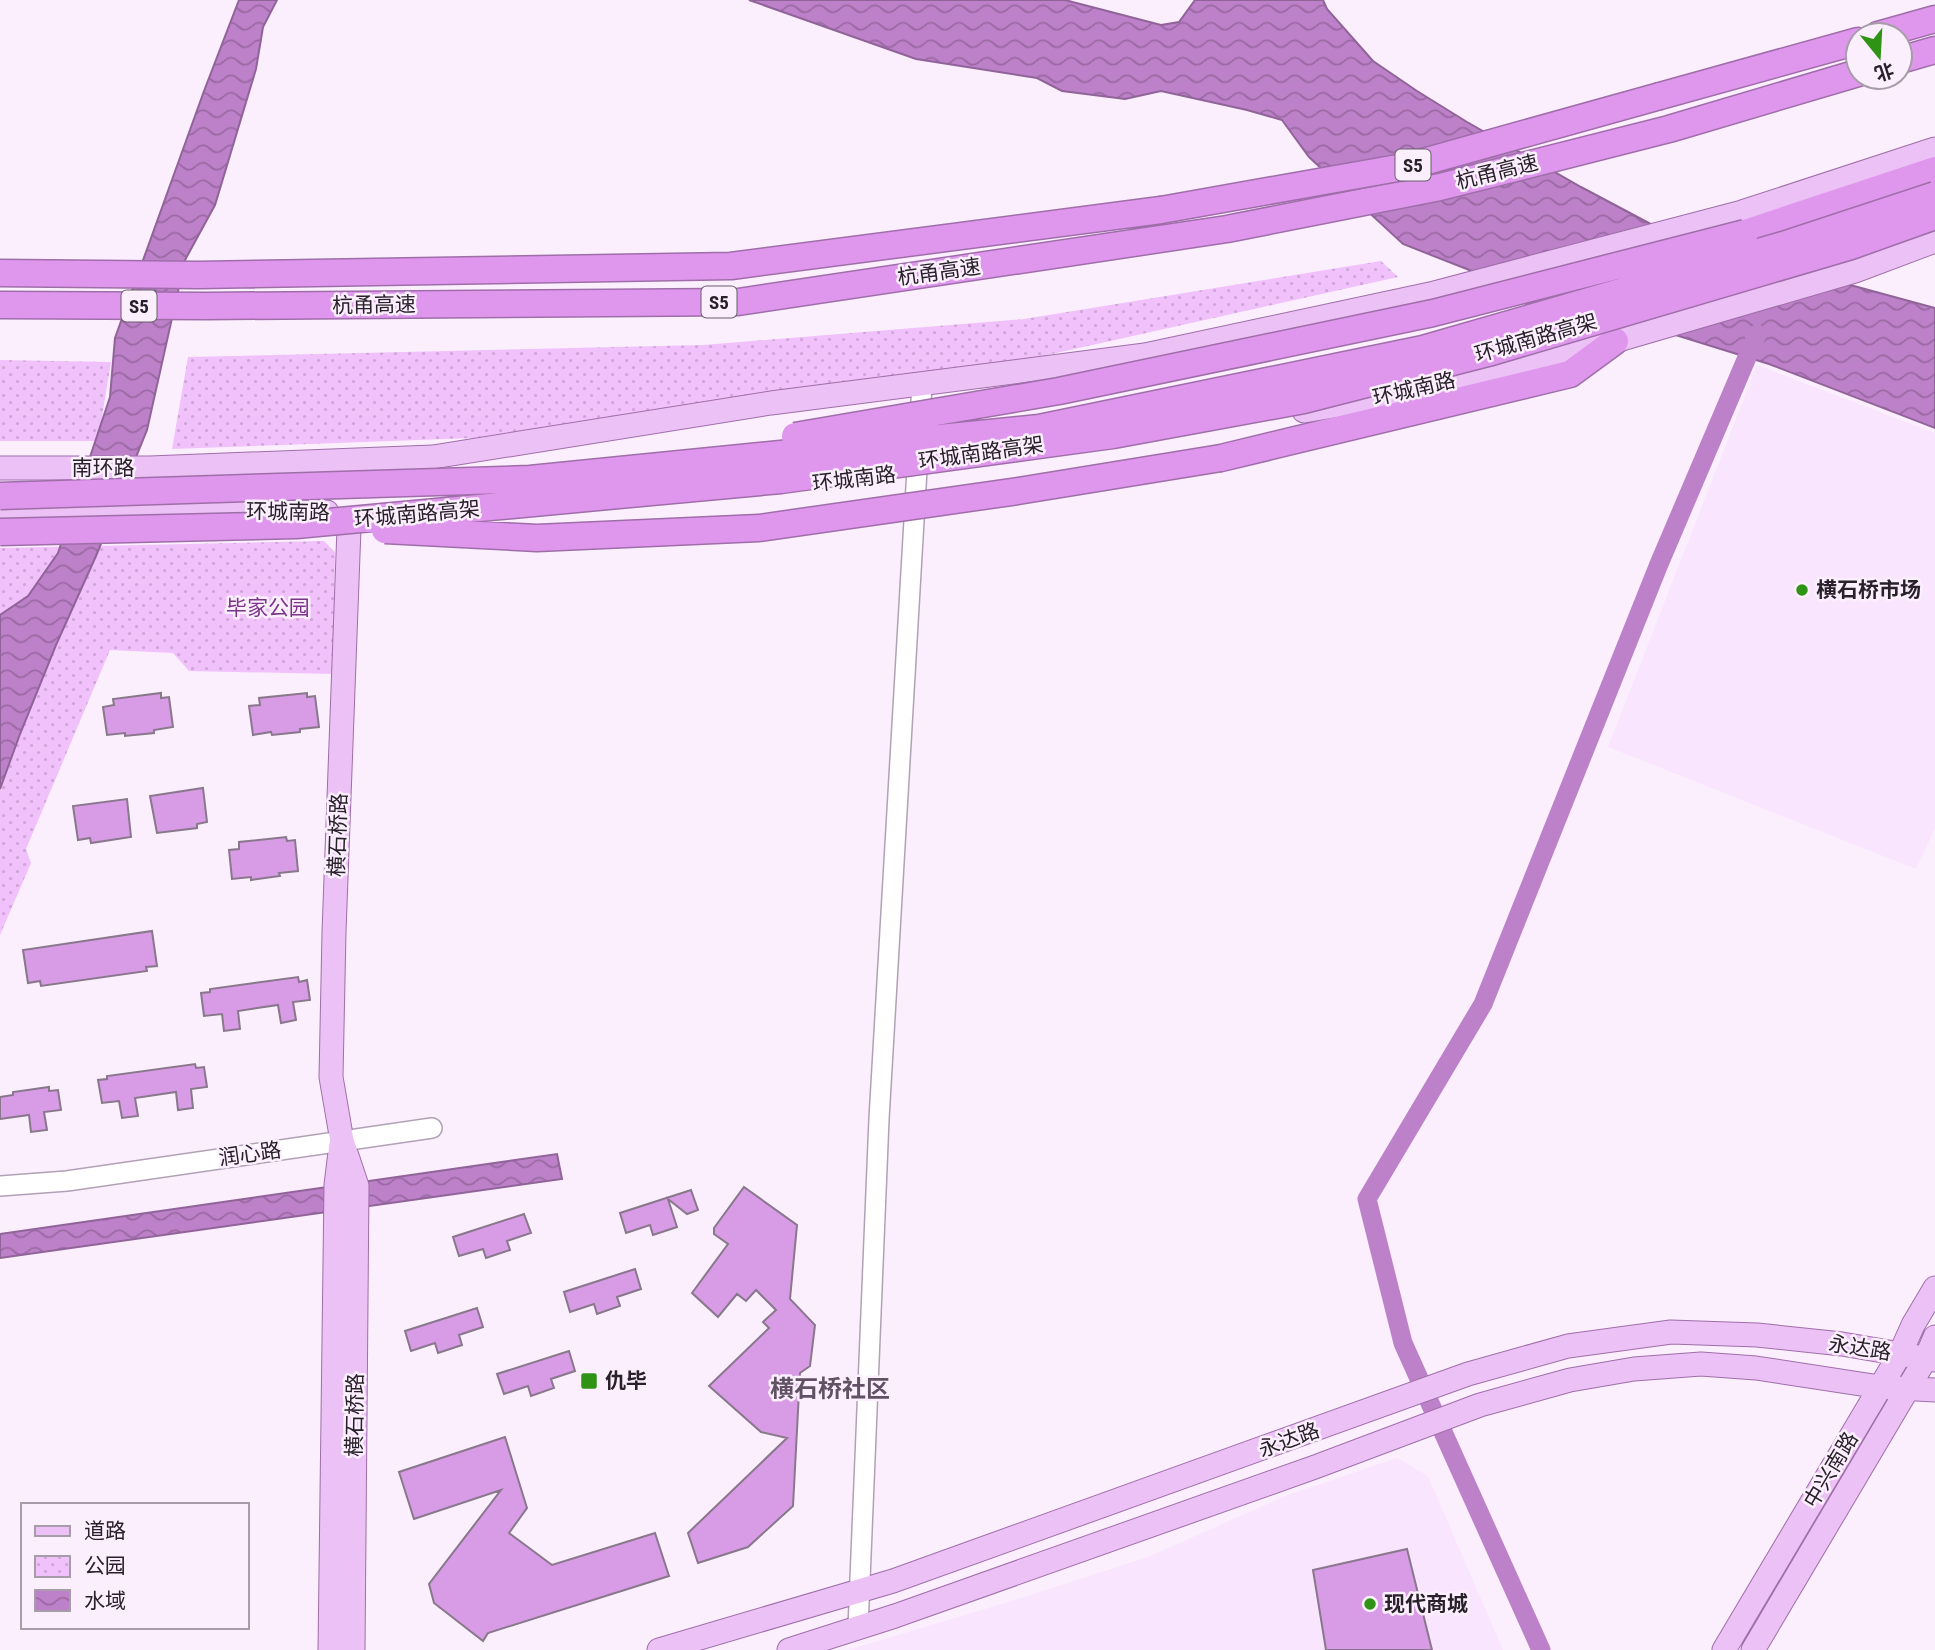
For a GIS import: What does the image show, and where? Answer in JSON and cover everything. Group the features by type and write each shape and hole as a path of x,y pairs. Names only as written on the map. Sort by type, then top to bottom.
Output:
{"highway":[{"path":"1914,25 1935,19"},
{"name":"杭甬高速","path":"0,273 200,275 731,266 1161,210 1409,166 1844,45"},
{"path":"1914,56 1935,50"},
{"name":"杭甬高速","path":"0,305 738,302 1227,229 1440,187 1669,128 1844,77"},
{"path":"530,479 662,454 813,433 1059,391 1433,313 1935,170"},
{"name":"环城南路高架","path":"0,496 530,479 1052,425 1423,349 1783,245 1935,195"},
{"name":"环城南路高架","path":"0,532 296,525 781,480 1113,435 1290,402 1488,353 1851,246 1935,216"},
{"path":"296,525 537,538 759,528 1018,491 1221,458 1570,374 1615,341"}],"main road":[{"path":"922,384 1145,355 1743,223 1935,149"},
{"name":"环城南路","path":"123,510 337,512 570,504 755,492 1139,439 1375,399 1615,341 1855,271 1935,241"},
{"name":"南环路","path":"0,468 150,468 433,457 771,403 922,384"},
{"name":"南环路","path":"0,514 123,510"},
{"name":"横石桥路","path":"349,528 331,1077 342,1141 358,1186 353,1650"},
{"name":"横石桥路","path":"330,1650 335,1185 342,1141"},
{"name":"中兴南路","path":"1724,1650 1900,1354 1913,1325 1935,1288"},
{"name":"永达路","path":"659,1650 893,1581 1468,1374 1568,1346 1671,1332 1757,1335 1842,1344 1900,1354 1932,1352"},
{"name":"中兴南路","path":"1753,1650 1907,1388 1932,1352"},
{"name":"永达路","path":"789,1650 1302,1472 1480,1405 1570,1380 1634,1369 1701,1364 1756,1368 1880,1387 1935,1390"}],"street":[{"path":"858,1628 879,1119 922,384"},
{"name":"润心路","path":"0,1186 67,1181 432,1128"},
{"name":"润心路","path":"0,1197 67,1181"}],"shaded area":[{"name":"横石桥市场","path":"1757,365 1935,433 1935,828 1916,869 1608,747"},
{"path":"1397,1458 1428,1476 1503,1650 848,1650 1148,1557 1288,1495"}],"green space":[{"path":"1381,261 1398,277 1011,363 665,408 474,438 172,449 188,357 703,345 1024,319"},
{"path":"0,360 111,362 98,441 0,441"},
{"name":"毕家公园","path":"324,541 335,552 333,674 189,671 173,653 110,650 26,849 31,863 0,935 0,548"}],"water":[{"path":"239,0 277,0 263,27 256,69 215,205 185,260 147,430 96,556 56,645 0,789 0,615 28,596 58,553 110,397 115,338"},
{"path":"749,0 1065,0 1161,25 1179,22 1195,0 1323,0 1327,9 1373,61 1417,91 1581,187 1677,238 1935,308 1935,428 1769,364 1482,275 1403,244 1309,157 1282,120 1161,91 1125,99 1062,91 1037,78 916,59"},
{"path":"557,1154 562,1179 0,1258 0,1234"}],"building":[{"path":"161,693 161,698 169,697 173,727 154,730 154,733 107,735 103,707 114,705 113,699"},
{"path":"307,693 307,697 315,696 319,727 300,729 300,732 253,735 249,706 260,705 259,698"},
{"path":"203,788 207,822 197,824 197,828 157,833 150,796"},
{"path":"127,799 131,837 91,843 90,838 78,840 73,806"},
{"path":"286,837 287,841 295,840 298,871 251,880 251,877 232,879 229,850 239,849 239,842"},
{"path":"152,931 157,966 146,967 147,971 41,986 40,981 28,983 23,950"},
{"path":"298,977 299,982 307,980 310,1000 293,1002 296,1020 281,1023 278,1005 238,1011 240,1029 224,1031 222,1014 204,1016 201,993 210,992 210,989"},
{"path":"195,1064 196,1068 204,1067 207,1087 191,1089 193,1108 178,1110 176,1092 135,1098 138,1116 122,1118 119,1101 102,1103 98,1080 107,1079 107,1076"},
{"path":"49,1087 49,1091 58,1090 61,1110 44,1112 47,1130 31,1132 29,1115 0,1119 0,1097 13,1095 13,1092"},
{"path":"744,1187 797,1225 790,1299 815,1325 810,1366 800,1373 793,1506 748,1547 698,1563 688,1533 787,1438 761,1432 709,1386 769,1328 763,1322 776,1310 756,1290 746,1301 737,1294 718,1317 692,1293 728,1244 714,1234 714,1228"},
{"path":"691,1190 698,1210 687,1214 668,1199 677,1227 653,1235 650,1225 626,1233 620,1213"},
{"path":"524,1214 531,1233 507,1241 510,1250 486,1258 483,1249 459,1256 453,1237"},
{"path":"635,1269 641,1289 617,1297 620,1306 597,1314 594,1304 570,1312 564,1292"},
{"path":"477,1308 483,1327 459,1335 462,1345 438,1353 435,1343 411,1351 405,1331"},
{"path":"569,1351 575,1371 551,1379 554,1388 531,1396 528,1386 504,1394 497,1374"},
{"path":"505,1437 527,1508 509,1533 552,1565 655,1533 669,1576 488,1633 483,1641 434,1603 429,1584 501,1490 414,1519 399,1472"},
{"name":"现代商城","path":"1407,1549 1432,1650 1326,1650 1313,1570"}],"waterway":[{"path":"1541,1650 1403,1343 1367,1199 1483,1004 1659,564 1757,334"}],"place":[{"name":"横石桥市场","path":"1802,590"},
{"name":"仇毕","path":"589,1381"},
{"name":"现代商城","path":"1370,1604"}],"district":[{"name":"横石桥社区","path":"830,1389"}]}
